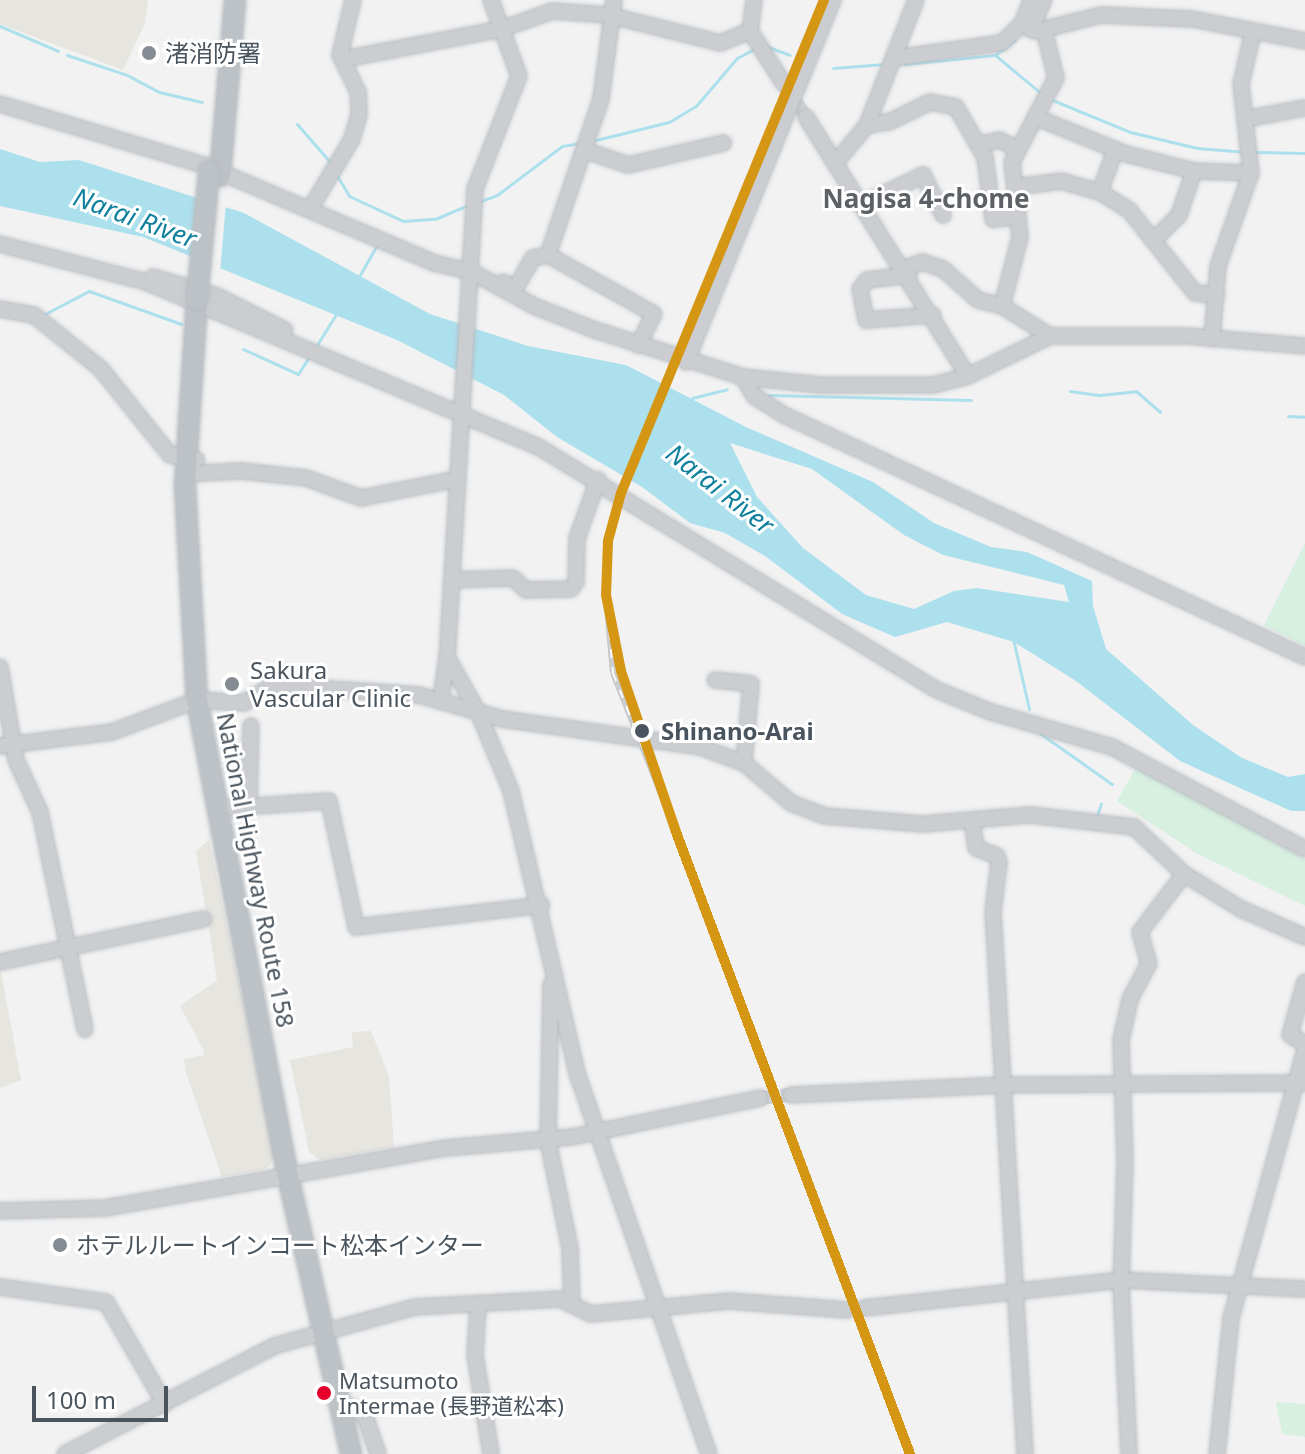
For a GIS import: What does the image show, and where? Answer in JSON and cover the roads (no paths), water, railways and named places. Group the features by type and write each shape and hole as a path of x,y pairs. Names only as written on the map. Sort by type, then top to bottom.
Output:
{"highway":[{"name":"National Highway Route 158","path":"215,172 224,0"},
{"name":"National Highway Route 158","path":"235,0 202,303 191,467 202,702 351,1454"},
{"name":"National Highway Route 158","path":"202,702 295,1175"},
{"name":"National Highway Route 158","path":"327,1330 362,1454"}],"street":[{"path":"310,209 352,139 359,115 358,92 340,55 353,0"},
{"path":"441,699 447,657 465,416 476,179 519,76 491,0"},
{"path":"548,255 609,67 608,15 614,0"},
{"path":"754,0 757,42 784,84"},
{"path":"686,362 833,0"},
{"path":"836,162 867,125 896,58 916,0"},
{"path":"1002,306 1020,237 1012,162 1056,78 1030,28 1031,0"},
{"path":"1030,28 1044,0"},
{"path":"344,59 502,29 552,11 608,15 720,43 757,42"},
{"path":"896,58 986,49 1030,28 1101,15 1192,19 1305,41"},
{"path":"1212,339 1218,266 1251,173 1241,84 1253,32"},
{"path":"867,125 889,122 930,102 943,102 956,107 981,144 993,219 1018,217"},
{"path":"0,104 215,172 472,276 534,306 686,362 743,377 878,387 933,385 968,376 1050,336 1212,339 1305,346"},
{"path":"1245,119 1305,108"},
{"path":"806,117 907,272 968,376"},
{"path":"1035,117 1115,150 1194,171 1251,173"},
{"path":"981,144 1000,140 1018,150"},
{"path":"584,150 628,165 723,143"},
{"path":"1100,192 1115,150"},
{"path":"1153,241 1179,215 1194,171"},
{"path":"863,204 923,175 943,215"},
{"path":"1015,187 1061,181 1100,192 1129,210 1195,293 1217,295"},
{"path":"0,244 146,282 526,441 598,480 937,690 991,712 1112,747 1305,849"},
{"path":"499,280 515,289 533,258 548,255 654,314 638,345"},
{"path":"933,315 866,320 860,289 867,280 907,272 922,262 943,269 978,300 1002,306 1050,336"},
{"path":"75,264 103,264 217,296 296,335 322,355"},
{"path":"0,309 34,315 101,369 170,455 191,467 306,478 361,498 458,483"},
{"path":"743,377 754,396 784,415 1305,657"},
{"path":"453,580 513,578 526,590 571,589 576,582 577,538 598,480"},
{"path":"447,657 479,714 511,791 542,905 553,980 596,1131 709,1454"},
{"path":"0,667 7,744 40,812 85,1029"},
{"path":"715,680 751,684 744,763"},
{"path":"7,744 112,732 202,702 244,703 273,685 441,699 479,714 700,747 744,763 791,803 825,816 923,824 1030,815 1134,827 1184,874 1241,909 1305,937"},
{"path":"249,806 251,726"},
{"path":"225,808 329,801 356,927 542,905"},
{"path":"972,820 976,848 997,856 999,862 993,912 1025,1454"},
{"path":"1129,1454 1121,1280 1125,1162 1120,1083 1126,1011 1149,964 1140,932 1184,874"},
{"path":"0,962 204,919"},
{"path":"553,980 547,1011 548,1141 570,1248 572,1304"},
{"path":"1217,1454 1223,1368 1238,1287 1300,1084 1305,1047 1290,1035 1305,982"},
{"path":"791,1095 1004,1085 1300,1084"},
{"path":"0,1211 105,1208 446,1148 548,1141 760,1098"},
{"path":"864,1308 1121,1280 1305,1289"},
{"path":"0,1287 106,1302 165,1404"},
{"path":"65,1454 274,1346 415,1307 478,1306 560,1299 591,1314 729,1301 848,1310"},
{"path":"478,1306 475,1355 491,1454"},
{"path":"351,1407 365,1416 378,1454"}],"water":[{"name":"Narai River","path":"0,149 40,162 79,160 244,213 430,314 528,346 626,365 746,427 873,482 934,523 991,547 1027,552 1092,581 1093,606 1106,649 1193,725 1242,758 1288,777 1305,774 1305,811 1291,811 1180,761 1076,681 1014,642 947,622 895,637 842,614 765,556 725,533 690,523 642,487 557,437 504,395 397,340 143,237 0,206","holes":["730,443 812,469 904,535 943,555 1064,585 1069,602 977,588 954,591 914,609 866,595 803,548 757,497"]}],"waterway":[{"path":"0,26 58,51"},
{"path":"905,64 995,55 1015,40"},
{"path":"768,47 790,55"},
{"path":"592,141 669,122 696,106 737,58 756,48"},
{"path":"67,55 127,75 159,92 202,102"},
{"path":"995,55 1043,95"},
{"path":"833,68 885,64"},
{"path":"1050,99 1130,132 1197,148 1246,152"},
{"path":"297,124 331,163"},
{"path":"478,202 497,195 562,146 581,143"},
{"path":"1253,152 1305,153"},
{"path":"336,174 349,196 403,221 435,219 471,204"},
{"path":"357,280 377,245"},
{"path":"43,315 89,291 181,324"},
{"path":"315,348 336,314"},
{"path":"243,349 298,374 311,354"},
{"path":"692,398 727,389"},
{"path":"1070,391 1100,395 1136,391 1160,412"},
{"path":"769,395 971,400"},
{"path":"1288,416 1305,417"},
{"path":"1013,639 1029,709"},
{"path":"1041,734 1112,784"},
{"path":"1097,815 1101,804"}],"tunnel":[{"path":"784,84 806,117"},
{"path":"760,1098 791,1095"}],"railway":[{"path":"606,595 613,673 676,832"}],"place":[{"name":"渚消防署","path":"149,53"},
{"name":"Sakura Vascular Clinic","path":"232,684"},
{"name":"Shinano-Arai","path":"642,731"},
{"name":"ホテルルートインコート松本インター","path":"60,1245"},
{"name":"Matsumoto Intermae (長野道松本)","path":"324,1393"}],"district":[{"name":"Nagisa 4-chome","path":"926,199"}]}
